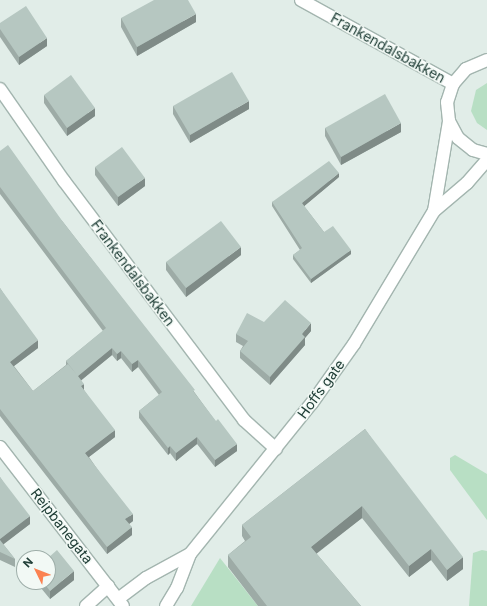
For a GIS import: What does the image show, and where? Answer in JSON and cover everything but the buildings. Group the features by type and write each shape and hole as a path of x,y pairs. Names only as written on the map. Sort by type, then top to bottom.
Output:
{"main road":[{"name":"Frankendalsbakken","path":"301,0 453,84"},
{"path":"487,60 466,69 453,84 447,102 449,121 458,138 473,150 487,154"},
{"name":"Frankendalsbakken","path":"0,89 64,181 244,420 276,449"},
{"name":"Hoffs gate","path":"434,211 449,121"},
{"name":"Hoffs gate","path":"166,606 177,588 190,554 276,449 354,344 434,211 467,183 487,160"},
{"name":"Reipbanegata","path":"0,447 120,602"},
{"name":"Hoffs gate","path":"120,602 146,578 190,554"},
{"path":"86,606 108,586"}],"green space":[{"path":"487,83 487,130 477,123 471,111 476,90"},
{"path":"455,455 487,474 487,520 450,470 450,458"},
{"path":"482,550 487,551 487,606 469,606 473,553"},
{"path":"220,558 258,606 191,606"}]}
